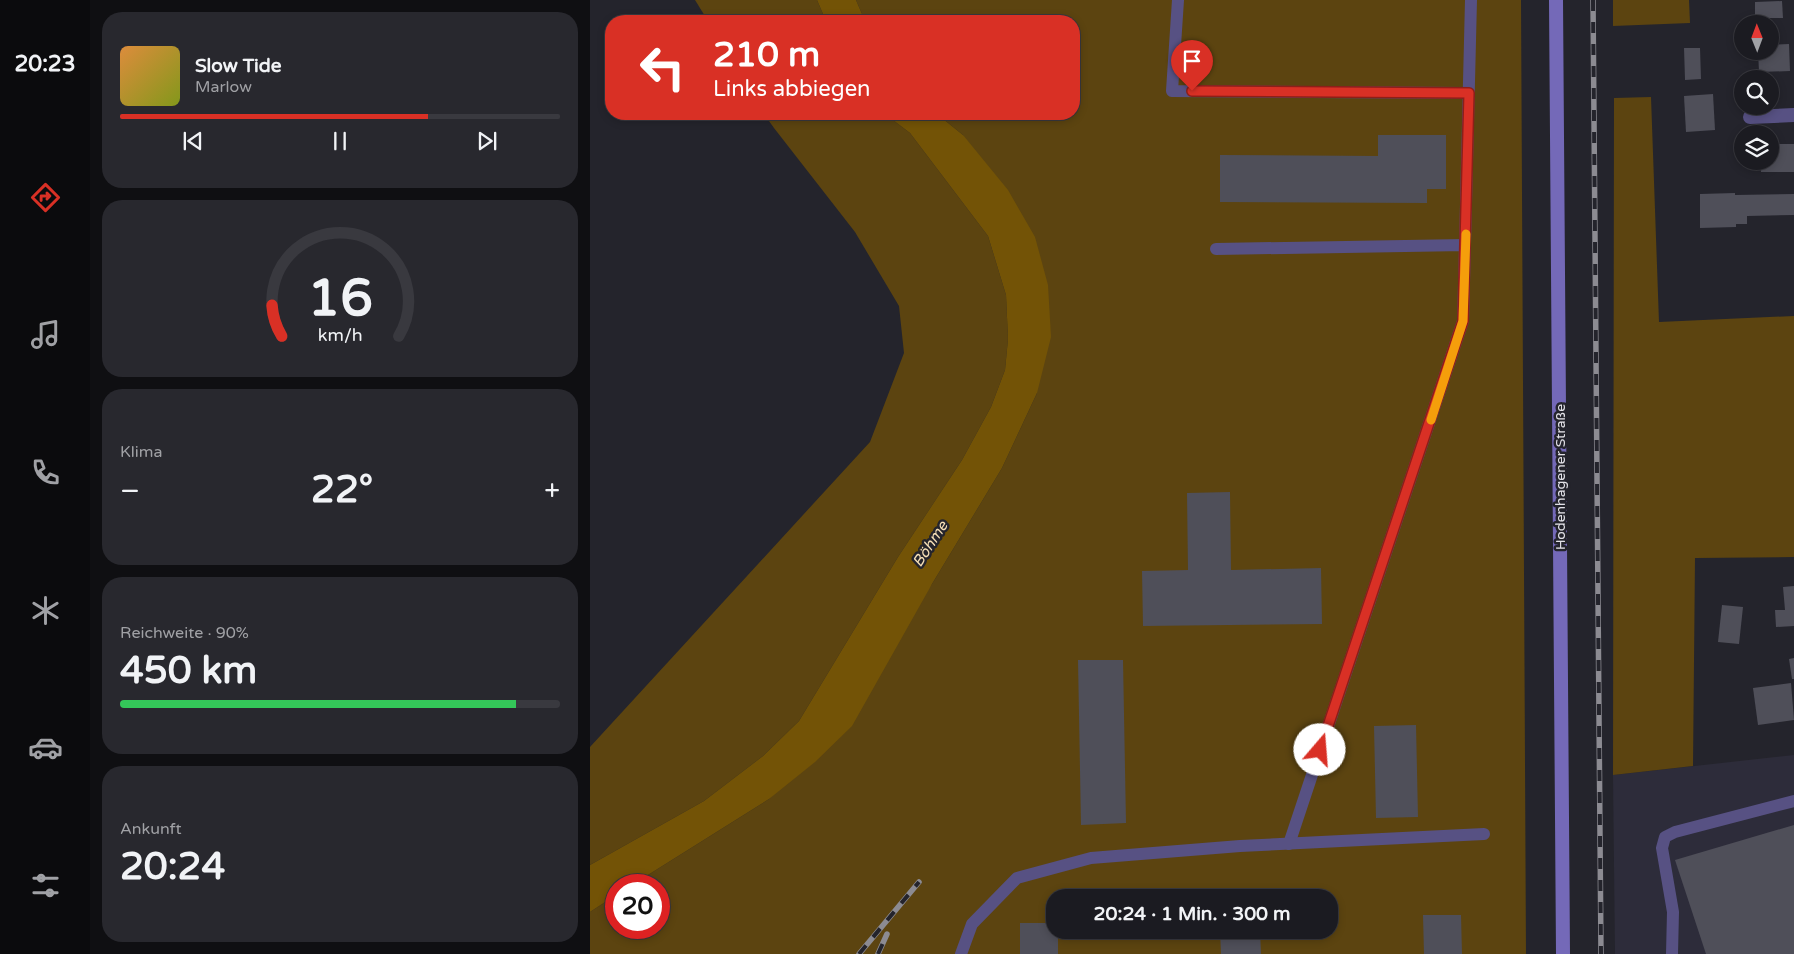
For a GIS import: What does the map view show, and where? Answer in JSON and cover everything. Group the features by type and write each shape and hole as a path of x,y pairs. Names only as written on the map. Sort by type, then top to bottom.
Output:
{"main road":[{"name":"Hodenhagener Straße","path":"1556,0 1563,954"}],"street":[{"path":"1750,117 1794,115"}],"lane":[{"path":"1178,0 1172,90 1469,93"},
{"path":"1289,844 1463,321 1471,0"},
{"path":"1216,249 1466,245"},
{"path":"1672,954 1673,912 1662,848 1665,838 1675,832 1794,801"},
{"path":"961,954 972,924 1017,878 1091,858 1289,844 1484,834"}],"shaded area":[{"path":"695,0 817,0 823,15 704,15"},
{"path":"856,0 1521,0 1526,954 590,954 590,912 605,902 605,939 670,939 670,874 650,874 769,799 932,584 1002,468 1037,393 963,135 944,120 1080,120 1080,15 862,15"},
{"path":"1613,0 1689,0 1690,23 1613,26"},
{"path":"1651,97 1659,322 1794,316 1794,557 1695,558 1693,766 1613,775 1614,98"},
{"path":"768,120 893,120 910,133 988,236 1006,295 1008,339 1005,370 991,407 962,460 898,557 799,721 763,756 704,801 590,865 590,747 870,442 904,353 899,306 855,232"},
{"path":"1794,755 1794,954 1615,954 1613,775"}],"water":[{"path":"817,0 856,0 862,15 823,15"},
{"name":"Böhme","path":"893,120 944,120 963,135 1008,190 1035,237 1048,285 1051,337 1037,393 1002,468 932,584 852,726 815,762 769,799 650,874 605,874 605,902 590,912 590,865 704,801 763,756 799,721 898,557 962,460 991,407 1005,370 1008,339 1006,295 988,236 910,133"}],"building":[{"path":"1782,1 1783,18 1779,18 1779,15 1755,15 1755,2"},
{"path":"1789,44 1790,71 1759,70 1758,60 1779,60 1779,45"},
{"path":"1684,48 1700,48 1701,79 1685,80"},
{"path":"1713,94 1715,130 1686,132 1684,96"},
{"path":"1378,135 1446,135 1446,189 1427,189 1427,203 1220,202 1220,155 1378,156"},
{"path":"1779,144 1794,144 1794,172 1761,172 1761,170 1779,170"},
{"path":"1735,193 1735,195 1794,194 1794,215 1747,216 1747,224 1736,224 1736,227 1700,228 1700,194"},
{"path":"1230,492 1231,570 1321,568 1322,624 1143,626 1142,571 1188,570 1187,493"},
{"path":"1794,586 1794,626 1776,627 1775,610 1785,610 1783,587"},
{"path":"1722,605 1743,607 1739,644 1718,642"},
{"path":"1794,658 1794,679 1792,679 1789,659"},
{"path":"1078,660 1123,660 1126,823 1081,825"},
{"path":"1791,683 1794,720 1758,725 1753,688"},
{"path":"1416,725 1418,817 1376,818 1374,726"},
{"path":"1794,825 1794,954 1706,954 1675,860"},
{"path":"1423,915 1461,915 1462,954 1424,954"},
{"path":"1020,923 1046,923 1046,939 1058,939 1058,954 1020,954"},
{"path":"1220,939 1260,939 1261,954 1221,954"}],"railway":[{"path":"1593,0 1601,954"},
{"path":"859,954 919,882"},
{"path":"878,954 887,934"}],"slow traffic":[{"path":"1431,420 1463,321 1466,234"}],"route":[{"path":"1192,91 1469,93 1463,321 1320,750"}]}
